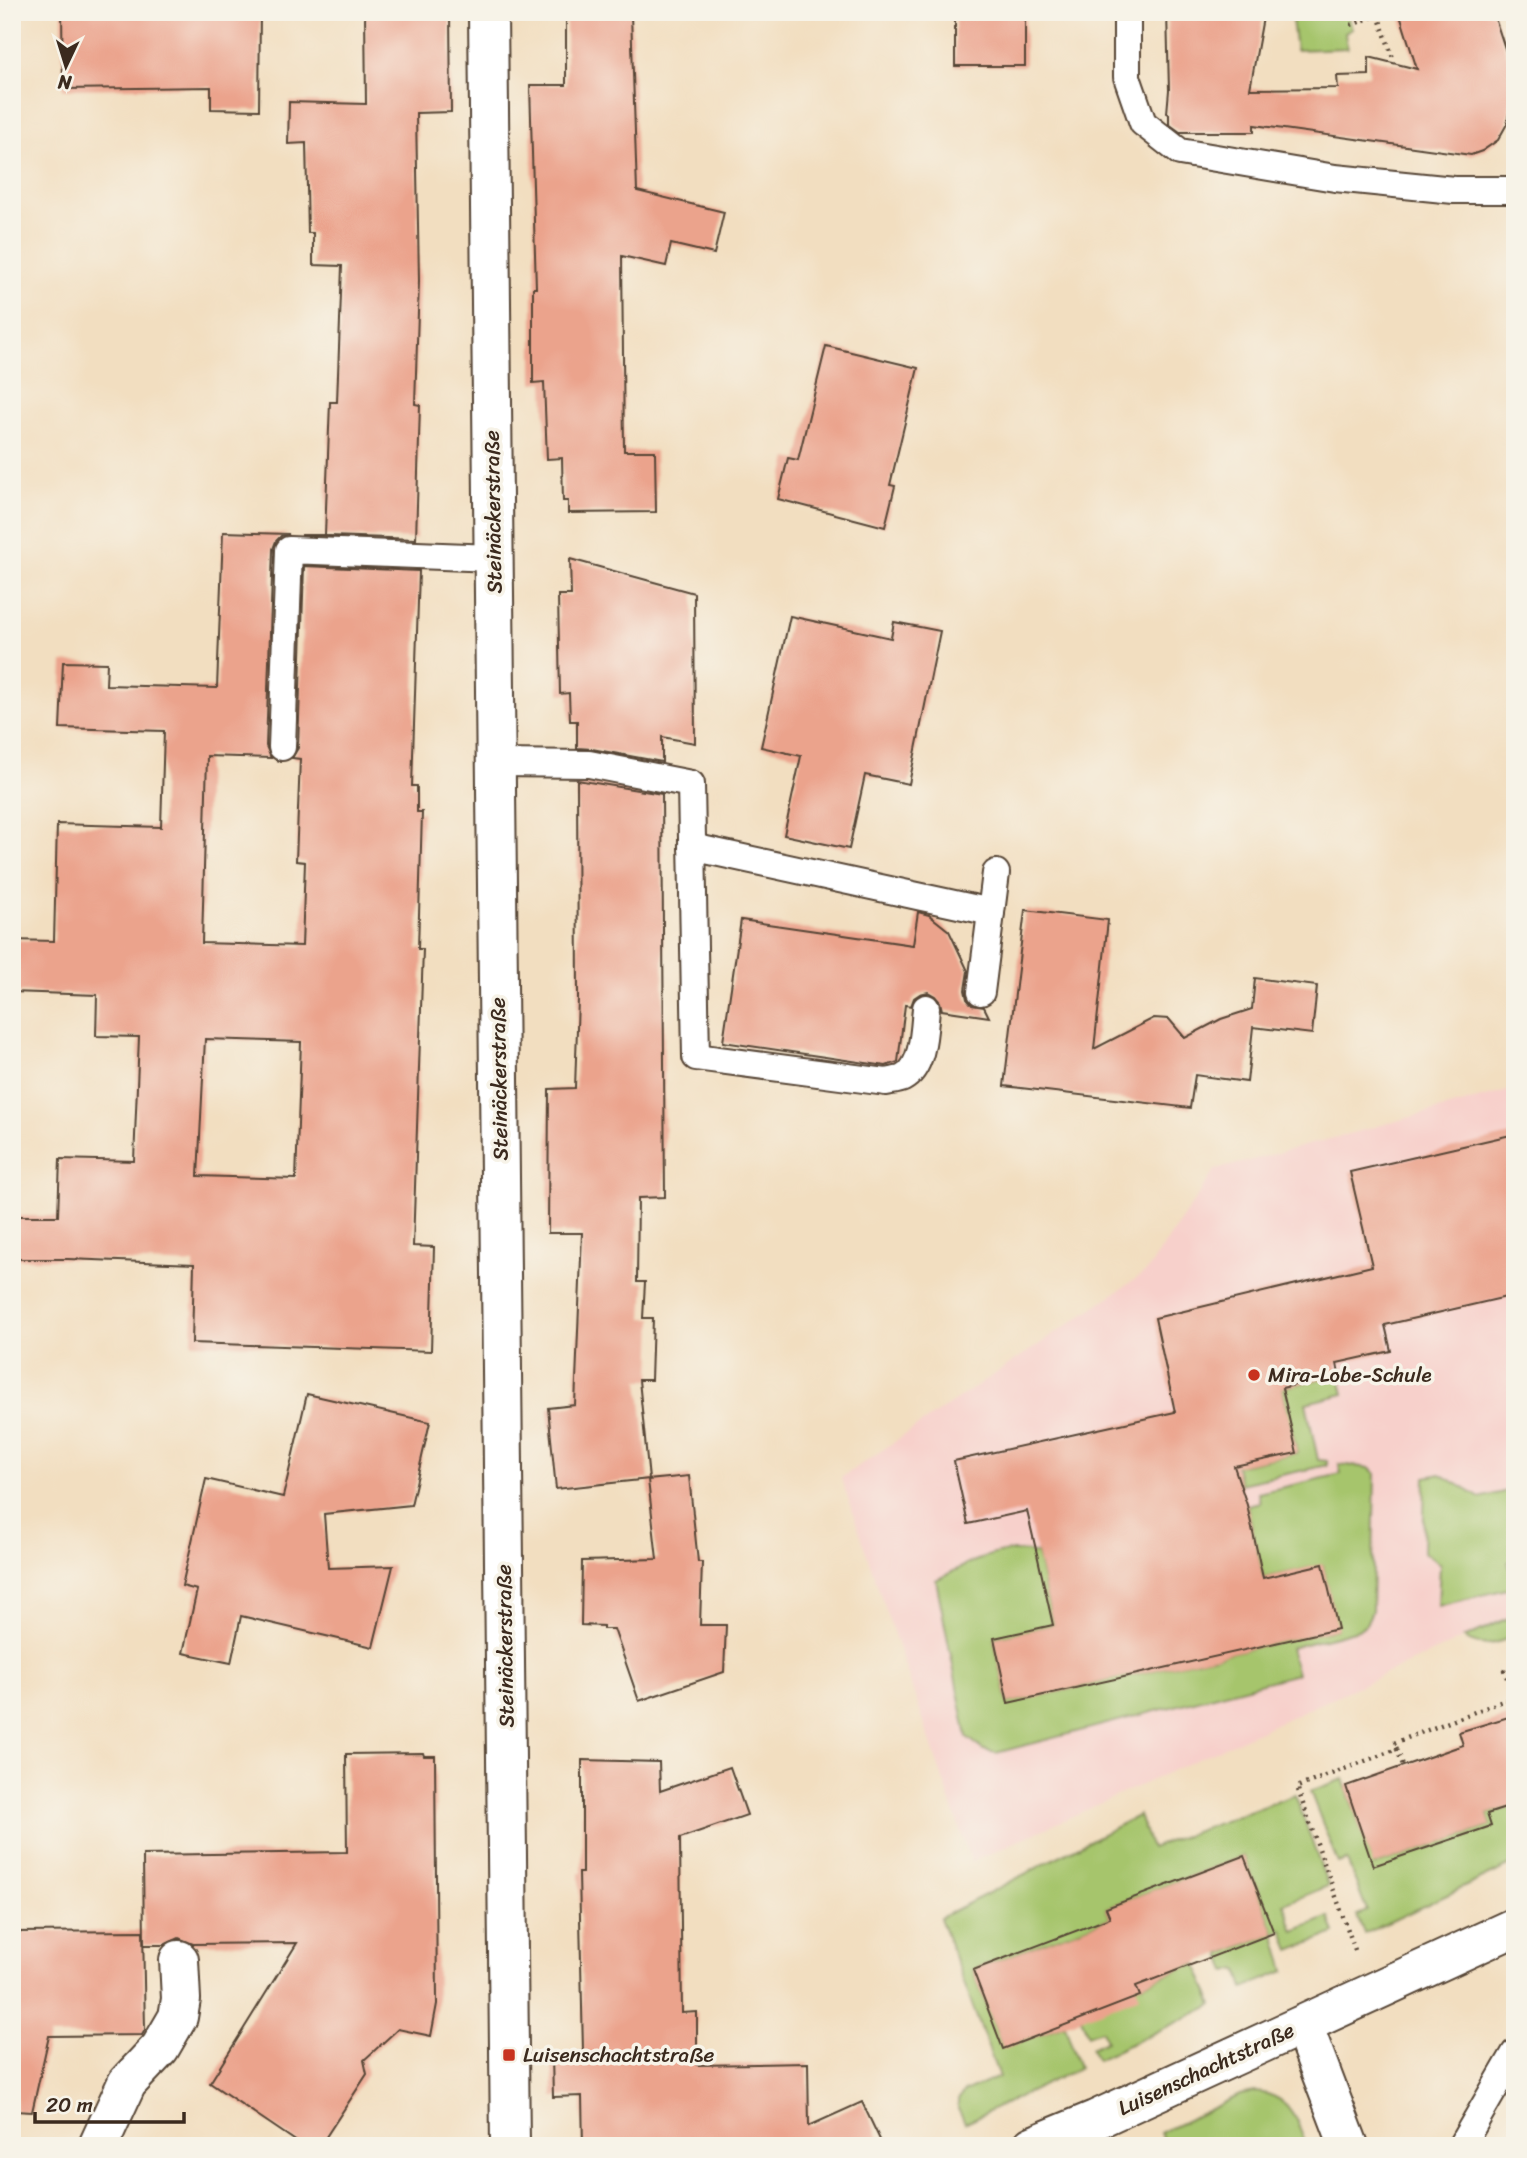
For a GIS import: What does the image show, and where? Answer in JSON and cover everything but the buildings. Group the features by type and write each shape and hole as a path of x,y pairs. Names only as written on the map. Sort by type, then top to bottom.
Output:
{"street":[{"name":"Steinäckerstraße","path":"488,12 510,2146"},
{"name":"Luisenschachtstraße","path":"1032,2146 1095,2120 1515,1927"},
{"path":"98,2146 127,2082 160,2048 178,2017 181,1998 179,1960"},
{"path":"1303,2025 1349,2146"}],"lane":[{"path":"1127,12 1127,77 1143,123 1180,152 1335,178 1454,190 1515,190"},
{"path":"282,747 289,550 493,558"},
{"path":"496,762 589,764 691,785 696,1057 886,1082 905,1077 916,1062 926,1008"},
{"path":"692,847 991,912"},
{"path":"981,992 996,873"},
{"path":"1461,2146 1515,2053"}],"path":[{"path":"1351,24 1378,14 1393,58"},
{"path":"1515,1666 1504,1670 1515,1709"},
{"path":"1403,1765 1394,1743 1511,1698"},
{"path":"1371,1994 1297,1787 1396,1749"}],"shaded area":[{"name":"Mira-Lobe-Schule","path":"1515,1089 1515,1615 971,1862 841,1478 1146,1272 1215,1170"}],"green space":[{"path":"1300,12 1346,13 1352,28 1345,32 1347,48 1296,50 1292,20 1300,15"},
{"path":"1339,1374 1344,1394 1306,1403 1318,1460 1327,1461 1328,1465 1240,1484 1236,1466 1297,1453 1282,1388"},
{"path":"1339,1464 1369,1468 1375,1473 1372,1611 1366,1624 1358,1630 1290,1648 1297,1674 996,1753 984,1750 967,1737 936,1580 997,1553 1023,1551 1037,1554 1053,1625 994,1638 1008,1703 1337,1629 1323,1565 1263,1578 1247,1505 1260,1502 1258,1493 1341,1474"},
{"path":"1441,1474 1480,1498 1515,1489 1515,1559 1508,1562 1515,1587 1438,1606 1440,1564 1423,1552 1425,1477"},
{"path":"1515,1615 1515,1636 1484,1644 1464,1638"},
{"path":"1343,1779 1374,1866 1491,1826 1487,1814 1515,1805 1515,1863 1364,1934 1357,1915 1367,1911 1347,1860 1338,1863 1310,1791"},
{"path":"1295,1795 1328,1886 1284,1904 1294,1931 1329,1917 1335,1933 1290,1951 1283,1930 1274,1933 1244,1856 1106,1908 1110,1918 973,1970 1003,2048 1065,2025 1079,2068 965,2123 958,2109 958,2100 964,2092 999,2077 940,1918 1139,1815 1151,1848"},
{"path":"1274,1933 1285,1971 1244,1988 1238,1969 1227,1972 1221,1954"},
{"path":"1196,1963 1213,2005 1097,2060 1091,2048 1106,2041 1102,2031 1088,2035 1081,2018 1136,1986"},
{"path":"1254,2092 1276,2097 1290,2109 1307,2146 1166,2146 1160,2133 1240,2095"}],"place":[{"name":"Mira-Lobe-Schule","path":"1254,1375"},
{"name":"Luisenschachtstraße","path":"509,2055"}]}
